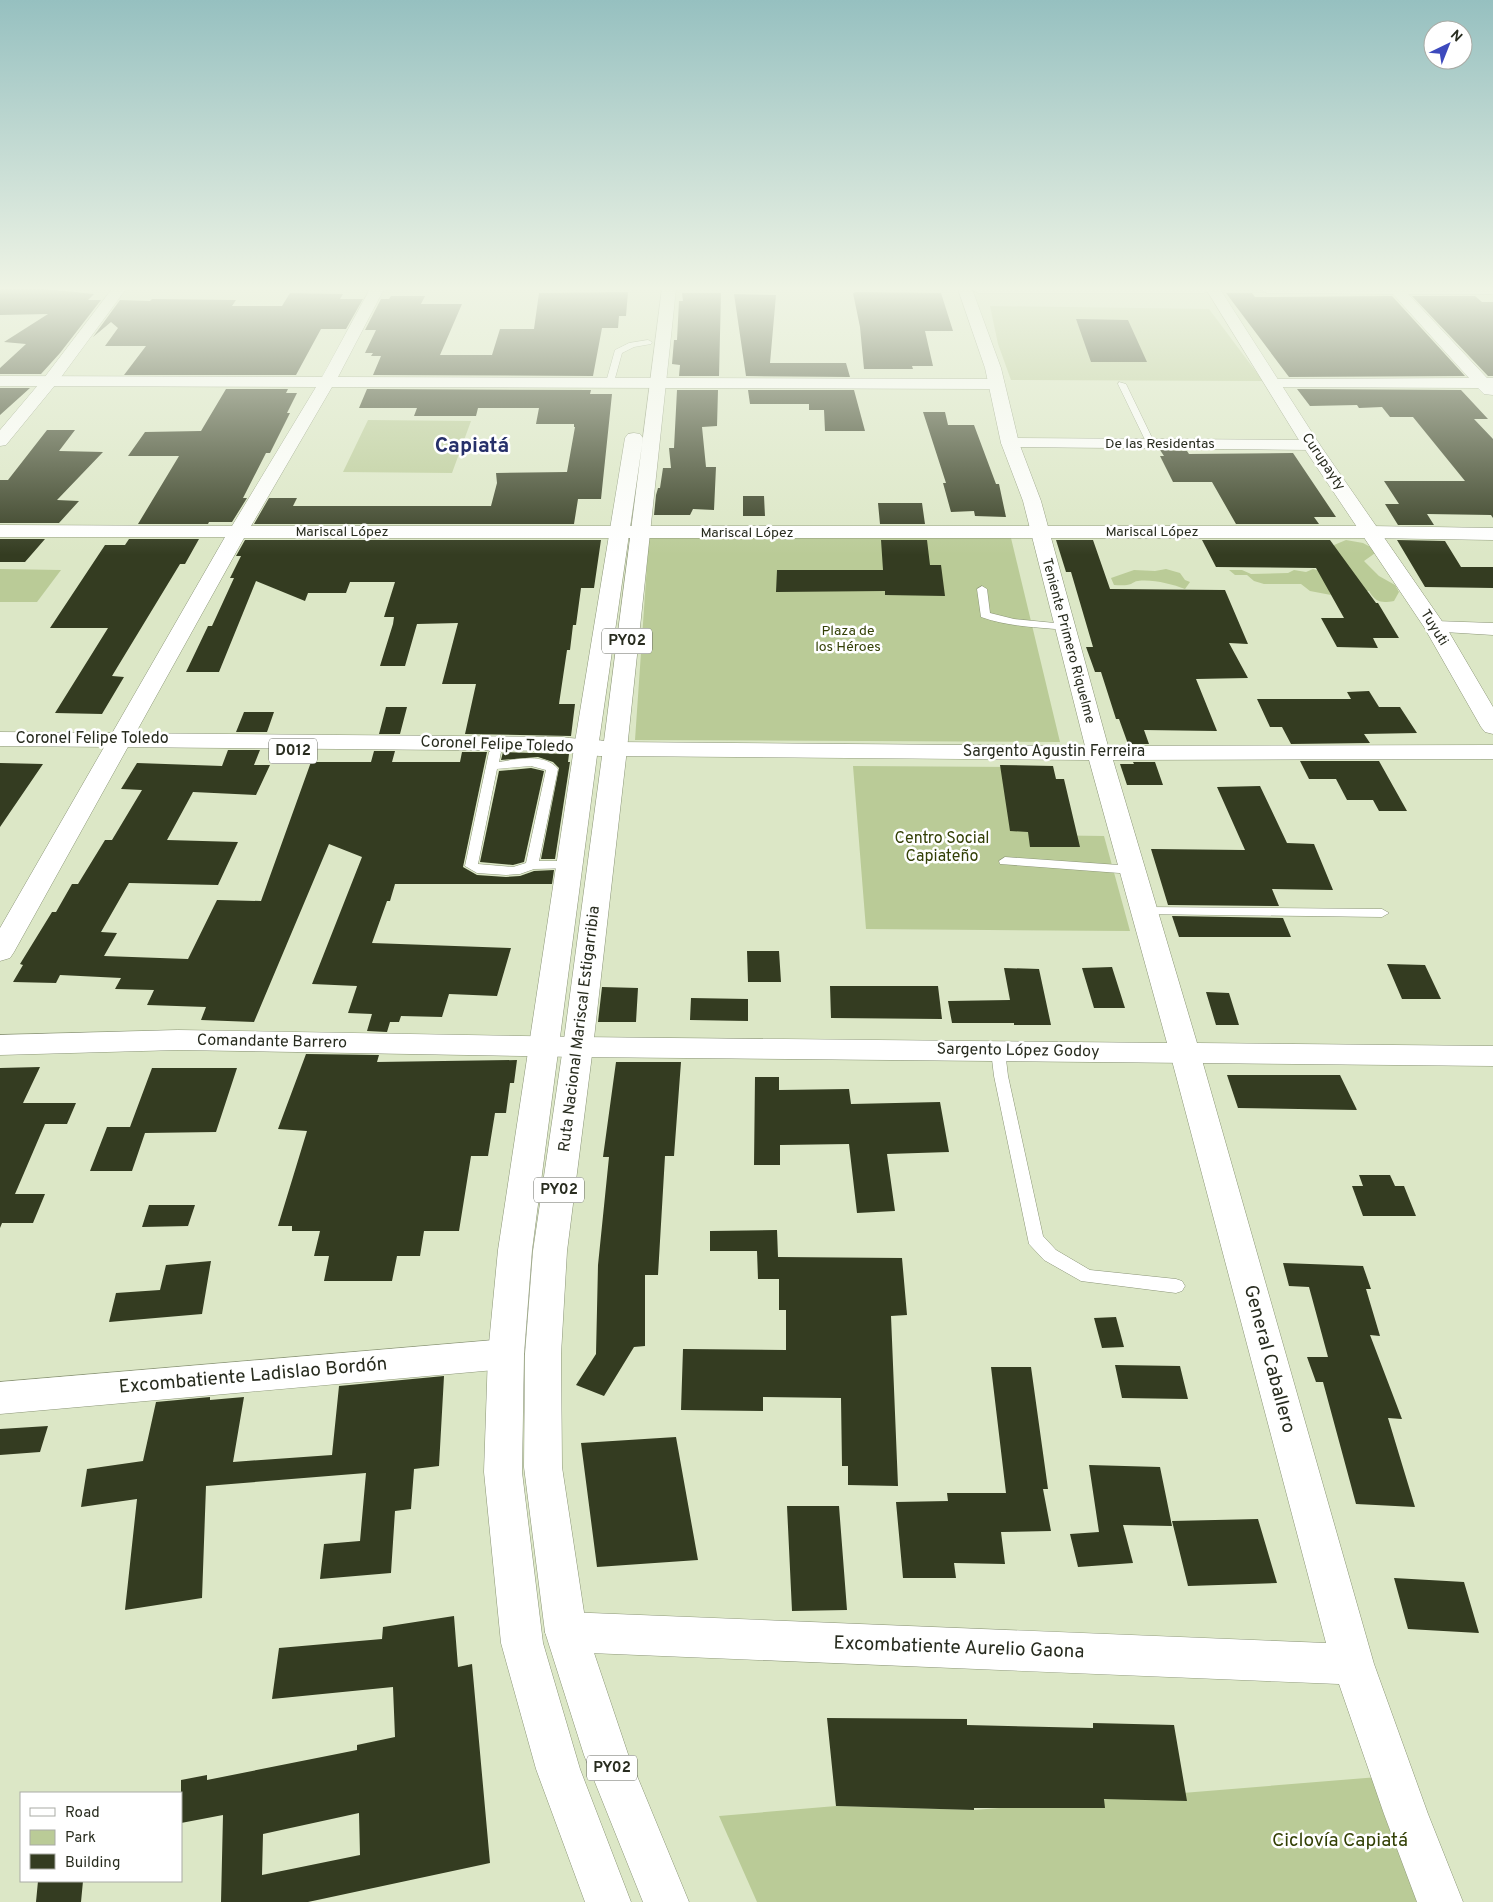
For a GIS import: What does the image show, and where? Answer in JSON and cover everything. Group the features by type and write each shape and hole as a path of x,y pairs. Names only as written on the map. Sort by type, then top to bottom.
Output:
{"main road":[{"path":"0,441 52,378"},
{"path":"0,952 238,532 329,378"},
{"path":"0,381 610,382 626,378"},
{"name":"Ruta Nacional Mariscal Estigarribia","path":"647,378 618,533 578,1047 550,1251 543,1354 543,1467 566,1632 606,1754 666,1902"},
{"name":"Ruta Nacional Mariscal Estigarribia","path":"608,1902 558,1769 522,1643 503,1472 506,1354 515,1250 570,865 601,748 640,533 648,378"},
{"path":"815,378 995,384"},
{"name":"Teniente Primero Riquelme","path":"994,378 1010,443 1032,501 1090,715 1098,752 1134,870 1185,1053"},
{"name":"Curupayty","path":"1270,378 1311,445 1370,532"},
{"path":"1480,378 1489,387"},
{"path":"1274,384 1489,387"},
{"name":"De las Residentas","path":"1010,443 1311,445"},
{"name":"Mariscal López","path":"0,531 618,533 1370,532 1493,534"},
{"name":"Tuyuti","path":"1370,532 1435,627 1493,727"},
{"path":"1435,627 1493,629"},
{"name":"Coronel Felipe Toledo","path":"0,739 494,759 601,748"},
{"name":"Coronel Felipe Toledo","path":"0,749 118,744 562,744 601,748"},
{"name":"Sargento Agustin Ferreira","path":"601,748 1098,752 1493,752"},
{"name":"Comandante Barrero","path":"0,1045 178,1040 543,1047"},
{"name":"Sargento López Godoy","path":"543,1047 1493,1056"},
{"name":"General Caballero","path":"1185,1053 1353,1664 1406,1814 1440,1902"},
{"name":"Excombatiente Ladislao Bordón","path":"0,1398 506,1354"},
{"name":"Excombatiente Aurelio Gaona","path":"566,1632 1353,1664"}],"lane":[{"path":"610,382 611,378"},
{"path":"1122,384 1151,444"},
{"path":"982,589 985,614 995,619 1065,627"},
{"path":"532,865 552,769 547,764 494,759 471,866 516,871 526,869 532,865 570,865"},
{"path":"1005,861 1134,870"},
{"path":"1145,911 1382,913"},
{"path":"998,1051 1001,1076 1035,1239 1050,1255 1087,1276 1176,1286"}],"green space":[{"path":"1010,378 1261,378 1263,381 1011,380"},
{"path":"368,420 471,421 452,473 343,472"},
{"name":"Plaza de los Héroes","path":"649,536 1011,538 1060,742 635,740"},
{"path":"1346,540 1363,543 1378,551 1364,561 1379,576 1395,585 1399,592 1394,601 1380,601 1374,598 1369,591 1329,591 1331,595 1310,591 1301,584 1264,584 1254,581 1247,575 1235,575 1229,570 1242,570 1251,574 1288,573 1294,570 1306,572 1313,569 1328,573 1334,545"},
{"path":"0,569 61,570 37,602 0,602"},
{"path":"1166,569 1180,573 1185,580 1190,582 1185,589 1149,581 1114,585 1111,578 1134,570 1155,571"},
{"name":"Centro Social Capiateño","path":"853,766 1016,767 1031,835 1104,836 1130,931 866,929"},
{"name":"Ciclovía Capiatá","path":"1378,1777 1433,1902 757,1902 719,1816 836,1806 974,1810"}],"building":[{"path":"0,388 30,388 0,415"},
{"path":"226,389 288,389 286,393 297,393 287,413 290,413 270,453 266,453 243,498 247,498 232,522 138,524 179,456 128,456 145,432 201,431"},
{"path":"367,389 591,390 590,394 612,394 601,499 578,499 574,524 254,524 269,498 297,498 293,506 491,506 497,483 496,473 567,472 574,424 536,424 539,408 478,408 476,416 414,416 417,408 359,408"},
{"path":"1297,389 1461,390 1488,419 1474,419 1493,439 1493,518 1491,515 1427,514 1434,525 1398,525 1385,504 1399,504 1384,481 1465,481 1413,417 1390,417 1382,407 1359,408 1357,405 1310,406"},
{"path":"677,390 718,390 717,426 702,427 706,467 716,467 714,510 693,509 690,515 654,515 656,495 658,488 660,488 663,468 671,468 669,448 674,448"},
{"path":"748,390 854,390 865,431 825,431 824,410 809,410 809,404 750,404"},
{"path":"923,412 945,412 948,425 974,425 996,484 999,484 1006,517 975,516 974,511 951,512 943,483 946,483"},
{"path":"47,430 75,430 59,451 103,452 57,500 79,501 59,523 0,523 0,480 8,480"},
{"path":"1160,450 1187,451 1189,454 1293,453 1336,517 1314,517 1319,524 1236,524 1212,482 1173,482 1160,456 1164,456"},
{"path":"743,496 764,496 765,516 743,516"},
{"path":"878,503 922,503 925,524 880,524"},
{"path":"0,539 45,539 25,562 0,562"},
{"path":"129,539 199,539 185,564 180,564 112,676 124,677 102,714 55,713 108,628 50,628 105,545 125,545"},
{"path":"245,540 601,540 594,588 581,588 576,625 573,625 570,650 567,650 559,704 575,704 571,736 465,734 476,684 442,684 458,623 417,624 405,666 380,666 393,624 394,617 384,617 395,582 350,582 346,593 308,593 305,601 256,581 219,672 186,672 208,626 212,626 234,578 230,578 241,556 236,556"},
{"path":"881,540 927,540 930,565 941,565 945,596 885,595 885,591 776,592 777,570 883,570"},
{"path":"1056,540 1093,540 1110,589 1225,590 1248,644 1229,643 1248,678 1196,679 1217,731 1144,730 1149,744 1128,744 1119,719 1116,719 1101,672 1095,672 1086,647 1093,647 1071,572 1066,572"},
{"path":"1202,540 1330,540 1376,603 1378,603 1399,638 1373,638 1378,648 1337,647 1321,618 1344,618 1316,568 1216,567"},
{"path":"1397,540 1445,541 1461,567 1493,567 1493,588 1425,587"},
{"path":"1369,691 1379,707 1400,707 1417,733 1364,734 1370,743 1291,744 1282,727 1270,727 1257,699 1351,699 1347,692"},
{"path":"386,707 407,707 400,734 379,734"},
{"path":"244,712 274,712 267,732 236,732"},
{"path":"228,750 260,750 254,765 270,765 256,795 193,792 167,840 238,842 218,885 129,883 101,932 117,933 104,956 188,959 217,900 261,901 311,762 371,762 374,751 395,751 392,762 460,762 462,752 487,752 463,867 477,875 506,877 520,876 534,871 554,870 552,884 395,884 390,901 387,901 372,943 511,948 497,996 449,994 442,1017 401,1016 399,1022 390,1022 387,1032 367,1031 372,1014 348,1013 357,986 312,984 362,857 329,844 254,1022 201,1020 206,1007 147,1005 154,990 115,989 121,978 60,975 56,983 13,982 23,965 20,964 52,912 56,912 72,884 78,884 105,840 112,840 142,790 121,789 137,763 222,766"},
{"path":"503,752 569,754 568,762 570,762 555,859 541,859 559,768 553,762 538,757 501,760"},
{"path":"1300,761 1379,761 1407,811 1379,811 1373,800 1347,800 1336,779 1309,779"},
{"path":"1133,762 1155,762 1163,785 1127,785 1120,764 1134,764"},
{"path":"0,763 43,764 0,827"},
{"path":"1000,765 1053,766 1056,779 1064,779 1080,847 1030,847 1028,832 1010,831"},
{"path":"531,768 544,771 524,862 513,865 480,862 499,771"},
{"path":"1260,786 1287,843 1314,844 1333,890 1272,889 1279,906 1168,905 1151,849 1245,850 1217,787"},
{"path":"1172,916 1283,918 1291,937 1179,937"},
{"path":"747,951 779,951 781,982 748,982"},
{"path":"1387,964 1425,965 1441,999 1402,999"},
{"path":"1112,967 1125,1008 1094,1008 1082,968"},
{"path":"1004,968 1039,969 1051,1025 952,1023 948,1001 1010,1000"},
{"path":"830,986 938,986 942,1019 831,1018"},
{"path":"602,987 638,988 636,1022 598,1022"},
{"path":"1206,992 1229,993 1239,1025 1216,1025"},
{"path":"691,998 748,999 748,1021 690,1020"},
{"path":"306,1054 379,1055 377,1062 517,1060 514,1083 510,1083 506,1113 495,1113 488,1156 471,1156 459,1231 424,1231 420,1256 397,1256 392,1281 324,1281 329,1256 314,1256 320,1231 292,1231 292,1226 278,1226 307,1131 278,1129"},
{"path":"616,1062 681,1062 674,1156 665,1156 658,1275 645,1275 645,1346 634,1347 604,1396 576,1385 596,1354 598,1265 609,1157 603,1157"},
{"path":"40,1067 23,1103 76,1103 67,1124 45,1124 15,1194 45,1194 33,1223 2,1223 0,1228 0,1068"},
{"path":"152,1068 237,1068 216,1132 145,1133 132,1171 90,1171 107,1127 130,1127"},
{"path":"1227,1075 1340,1075 1357,1110 1238,1108"},
{"path":"755,1077 779,1077 779,1090 849,1089 851,1104 940,1102 949,1152 887,1154 895,1211 857,1213 849,1144 780,1145 780,1165 754,1165"},
{"path":"1359,1175 1390,1175 1395,1186 1404,1186 1416,1216 1363,1216 1352,1186 1363,1186"},
{"path":"149,1205 195,1205 188,1226 142,1227"},
{"path":"777,1230 778,1257 902,1258 907,1315 891,1316 898,1486 848,1485 848,1466 842,1466 841,1398 763,1397 763,1411 681,1410 683,1349 786,1350 786,1310 779,1310 779,1279 758,1279 757,1251 710,1251 710,1231"},
{"path":"211,1261 202,1314 109,1322 116,1293 160,1290 166,1265"},
{"path":"1283,1263 1363,1266 1371,1289 1366,1289 1380,1336 1370,1335 1402,1419 1388,1418 1415,1507 1356,1504 1323,1382 1316,1382 1307,1357 1328,1357 1309,1287 1289,1286"},
{"path":"1116,1317 1124,1347 1102,1348 1094,1318"},
{"path":"1115,1365 1180,1366 1188,1399 1122,1398"},
{"path":"991,1367 1031,1367 1048,1489 1043,1489 1051,1531 1001,1532 1005,1564 954,1563 956,1578 903,1578 896,1502 948,1501 947,1493 1006,1493"},
{"path":"444,1376 439,1466 414,1469 411,1509 395,1511 391,1573 320,1579 324,1544 360,1541 366,1473 206,1486 202,1598 125,1610 137,1499 81,1507 87,1469 143,1461 156,1402 210,1397 210,1400 244,1397 233,1462 332,1455 339,1386"},
{"path":"48,1426 40,1452 0,1455 0,1429"},
{"path":"676,1437 698,1560 597,1567 581,1443"},
{"path":"1089,1465 1160,1467 1172,1526 1123,1525 1133,1563 1078,1567 1070,1534 1099,1532"},
{"path":"787,1506 839,1506 847,1610 792,1611"},
{"path":"1258,1519 1277,1583 1188,1586 1172,1521"},
{"path":"1394,1578 1464,1582 1479,1633 1408,1629"},
{"path":"454,1616 458,1667 472,1664 490,1863 308,1902 221,1902 223,1815 182,1823 181,1780 207,1775 207,1780 357,1750 357,1745 395,1737 393,1687 272,1699 279,1648 382,1639 383,1627","holes":["359,1813 360,1855 262,1875 263,1834"]},
{"path":"827,1718 967,1719 967,1725 1093,1728 1093,1723 1174,1725 1187,1801 1104,1799 1105,1808 974,1808 974,1810 836,1806"},
{"path":"38,1882 83,1882 81,1902 36,1902"}],"district":[{"name":"Capiatá","path":"472,446"}]}
